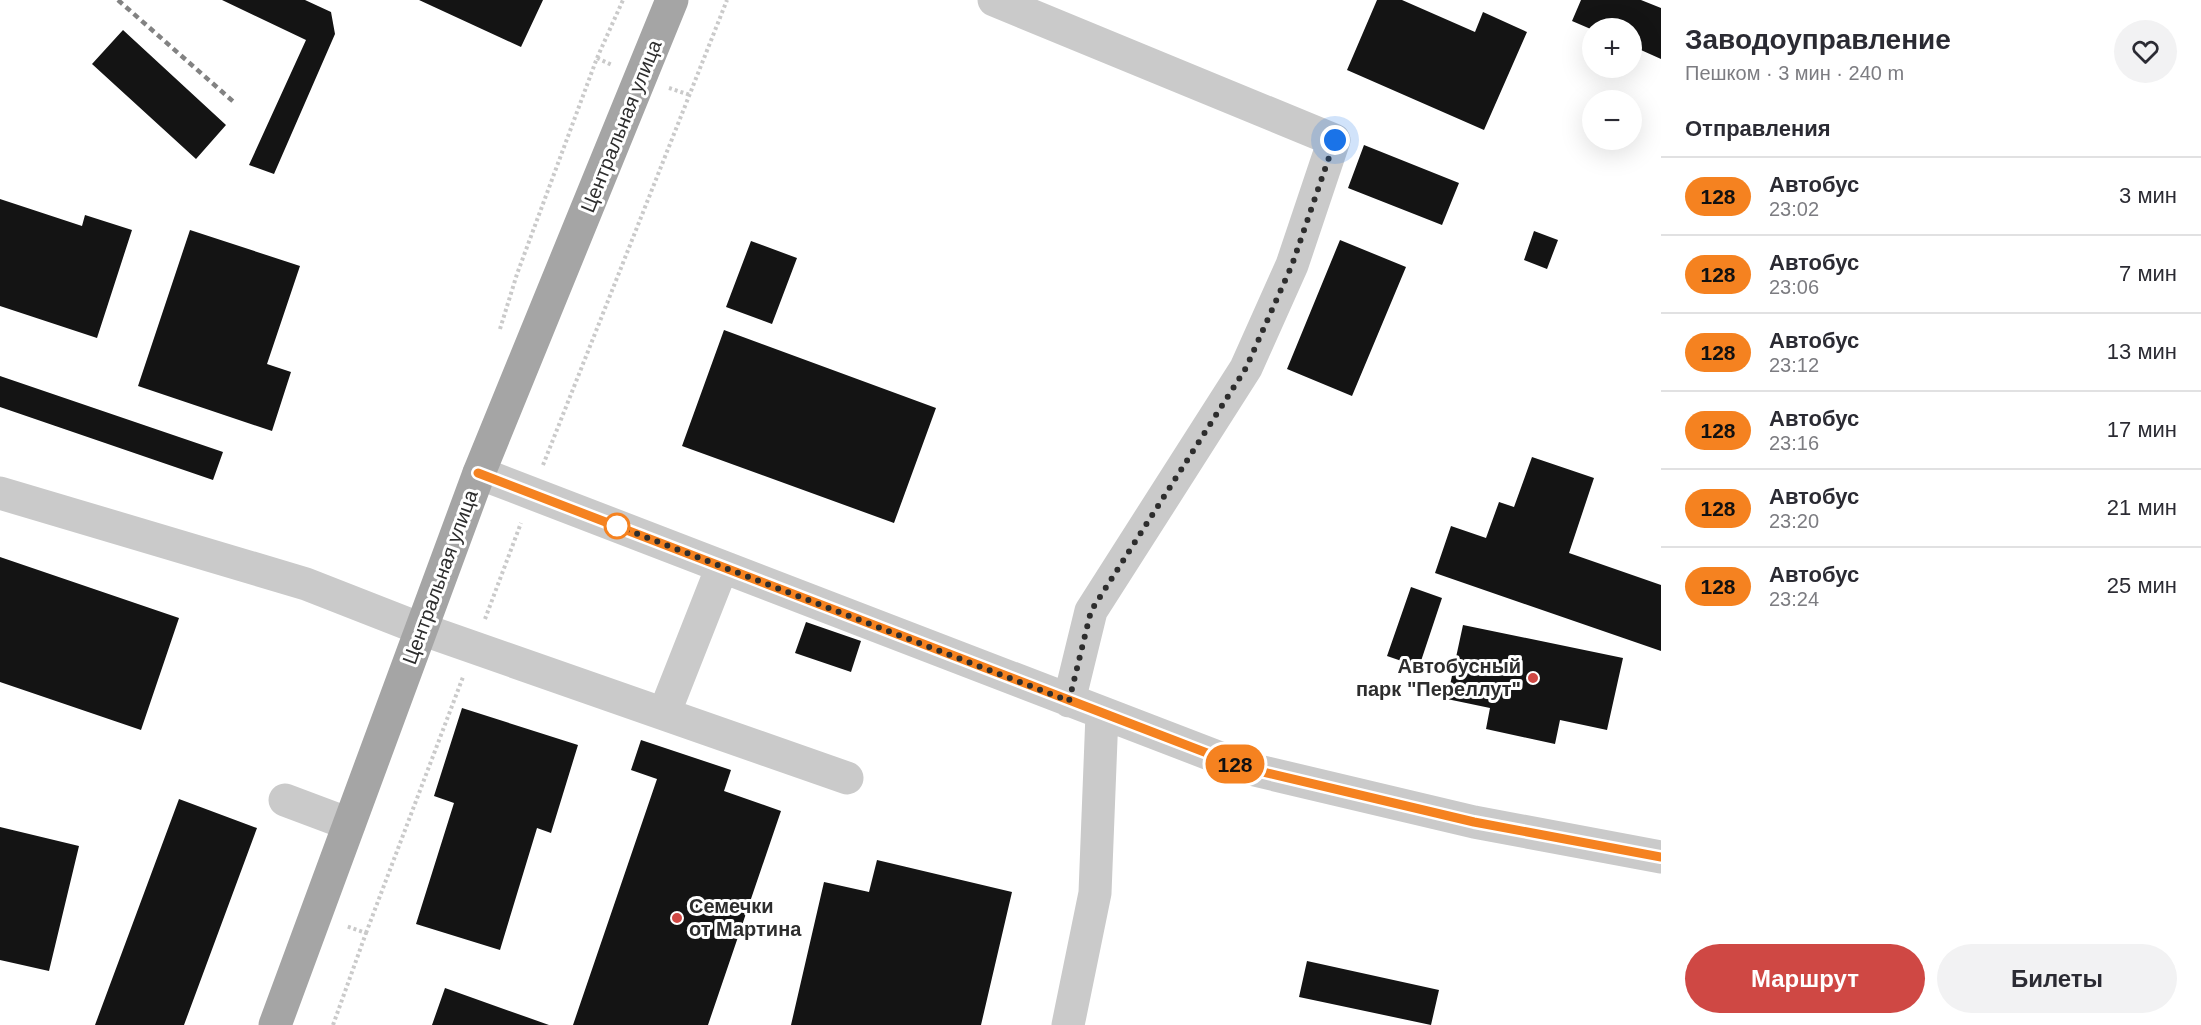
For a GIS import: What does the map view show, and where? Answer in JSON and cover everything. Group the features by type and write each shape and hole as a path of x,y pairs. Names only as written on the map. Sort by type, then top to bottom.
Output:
{"main road":[{"name":"Центральная улица","path":"274,1025 478,473 672,0"}],"street":[{"path":"994,0 1335,140 1292,265 1246,368 1091,611 1069,701"},
{"path":"478,473 1246,768 1474,822 1661,857"},
{"path":"0,493 306,584 421,629 847,778"},
{"path":"664,714 722,567"},
{"path":"1068,1025 1095,893 1102,714"},
{"path":"285,800 349,824"}],"path":[{"path":"597,58 623,0"},
{"path":"333,1025 532,493 728,0"},
{"path":"315,916 366,933"}],"building":[{"path":"222,0 305,0 331,12 335,34 274,174 249,165 306,40"},
{"path":"419,0 543,0 521,47"},
{"path":"1377,0 1402,0 1475,32 1483,12 1527,32 1484,130 1347,70"},
{"path":"1581,0 1641,0 1661,8 1661,59 1642,50 1642,18 1582,18 1582,25 1572,21"},
{"path":"123,30 226,125 196,159 92,64"},
{"path":"1364,145 1459,183 1442,225 1348,188"},
{"path":"0,199 82,226 85,215 132,230 97,338 0,306"},
{"path":"190,230 300,266 267,364 291,372 272,431 138,386"},
{"path":"1534,231 1558,240 1547,269 1524,260"},
{"path":"1340,240 1406,267 1352,396 1287,369"},
{"path":"751,241 797,258 772,324 726,307"},
{"path":"724,330 936,408 894,523 682,446"},
{"path":"0,376 223,452 213,480 0,407"},
{"path":"1532,457 1594,478 1569,553 1661,585 1661,651 1435,573 1451,526 1486,538 1499,502 1514,507"},
{"path":"0,557 179,618 141,730 0,682"},
{"path":"1411,587 1442,598 1419,667 1387,656"},
{"path":"806,622 861,641 851,672 795,653"},
{"path":"1463,625 1623,658 1607,730 1560,720 1555,744 1486,729 1490,708 1447,699"},
{"path":"462,708 578,745 551,833 537,828 500,950 416,924 454,803 434,796"},
{"name":"Семечки от Мартина","path":"641,740 731,770 724,791 781,811 708,1025 573,1025 657,779 631,770"},
{"path":"179,799 257,828 184,1025 95,1025"},
{"path":"0,827 79,846 49,971 0,960"},
{"path":"877,860 1012,892 981,1025 791,1025 824,882 869,892"},
{"path":"1307,961 1439,990 1431,1025 1299,997"},
{"path":"445,988 549,1025 432,1025"}],"railway":[{"path":"118,0 236,104"}],"bus line":[{"name":"128","path":"478,473 1246,768 1474,822 1661,857"}],"place":[{"name":"Автобусный парк \"Переллут\"","path":"1533,678"},
{"name":"Семечки от Мартина","path":"677,918"}],"route":[{"path":"617,526 1069,701 1091,611 1246,368 1292,265 1335,140"}]}
